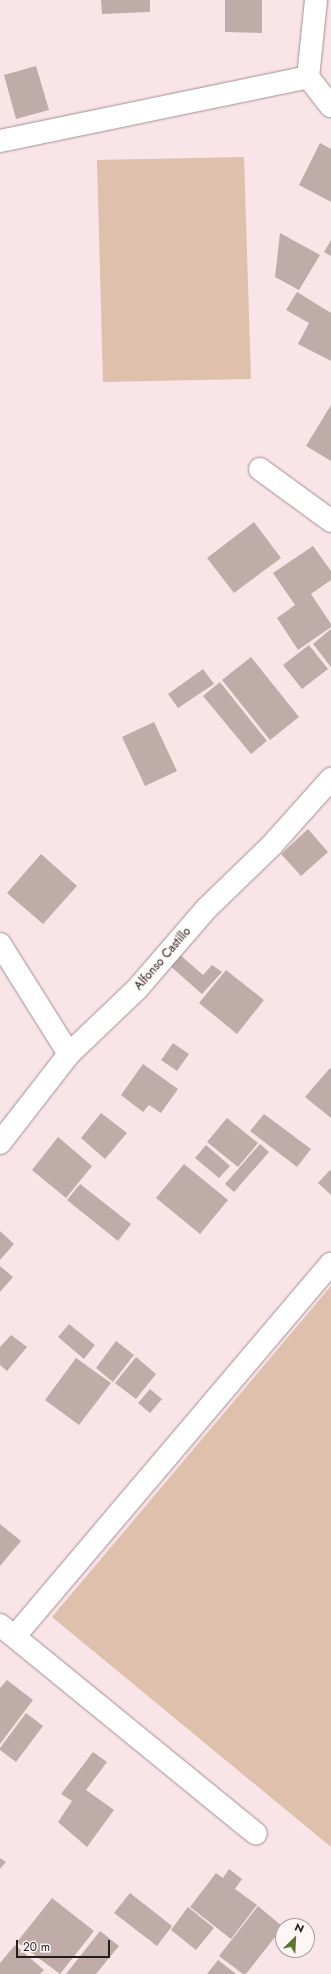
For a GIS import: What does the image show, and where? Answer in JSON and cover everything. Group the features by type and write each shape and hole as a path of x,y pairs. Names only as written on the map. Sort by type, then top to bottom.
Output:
{"street":[{"path":"316,0 308,77 331,106"},
{"path":"0,140 308,77"},
{"path":"260,469 331,521"},
{"name":"Alfonso Castillo","path":"0,1143 69,1054 137,989 206,909 272,845 331,779"},
{"path":"0,944 69,1054"},
{"path":"256,1834 7,1630 331,1264"}],"shaded area":[{"path":"244,157 251,379 103,382 97,160"},
{"path":"331,1286 331,1847 52,1617"}],"building":[{"path":"101,0 150,0 150,12 102,14"},
{"path":"225,0 262,0 262,33 225,32"},
{"path":"36,66 49,110 16,119 4,75"},
{"path":"320,143 331,149 331,202 299,185"},
{"path":"280,233 320,255 299,290 275,277"},
{"path":"331,240 331,256 324,252"},
{"path":"297,292 331,313 331,361 298,344 309,323 286,310"},
{"path":"331,405 331,461 306,446"},
{"path":"254,522 281,558 234,593 207,558"},
{"path":"313,546 331,571 331,580 298,603 311,594 331,624 331,627 298,650 277,618 295,605 273,573"},
{"path":"331,629 331,667 313,644"},
{"path":"309,645 328,669 302,689 283,665"},
{"path":"251,657 299,717 270,740 222,680"},
{"path":"203,669 214,684 178,708 168,694"},
{"path":"220,682 267,741 251,754 203,696"},
{"path":"154,722 177,771 145,786 122,737"},
{"path":"308,829 328,852 301,876 281,854"},
{"path":"41,854 77,886 43,924 7,893"},
{"path":"178,953 203,975 212,965 222,972 202,994 168,964"},
{"path":"226,970 264,1000 237,1034 199,1003"},
{"path":"173,1043 189,1054 177,1071 161,1060"},
{"path":"143,1064 178,1089 161,1113 149,1105 143,1112 121,1095"},
{"path":"330,1068 331,1069 331,1118 305,1097"},
{"path":"101,1113 127,1133 105,1159 81,1138"},
{"path":"264,1114 311,1149 297,1167 250,1131"},
{"path":"227,1118 258,1143 238,1167 207,1142"},
{"path":"58,1137 92,1166 66,1198 32,1170"},
{"path":"260,1144 269,1152 234,1192 225,1184"},
{"path":"206,1145 230,1166 219,1178 195,1158"},
{"path":"184,1164 228,1200 200,1234 156,1198"},
{"path":"330,1170 331,1171 331,1195 318,1183"},
{"path":"80,1184 131,1224 118,1241 67,1200"},
{"path":"0,1231 14,1244 0,1260"},
{"path":"0,1266 13,1277 0,1292"},
{"path":"69,1324 95,1345 84,1359 58,1337"},
{"path":"11,1335 27,1347 7,1371 0,1365 0,1347"},
{"path":"116,1341 134,1355 113,1382 96,1368"},
{"path":"136,1357 156,1374 136,1399 115,1383"},
{"path":"76,1358 111,1383 79,1425 45,1400"},
{"path":"150,1389 162,1399 150,1413 138,1403"},
{"path":"0,1524 21,1541 0,1566"},
{"path":"7,1680 33,1700 0,1744 0,1688"},
{"path":"26,1713 43,1726 16,1762 0,1750 0,1748"},
{"path":"93,1752 107,1762 86,1790 114,1810 87,1847 58,1822 72,1801 61,1794"},
{"path":"0,1858 6,1862 0,1869"},
{"path":"229,1869 242,1879 235,1889 257,1905 231,1939 190,1907 216,1873 223,1878"},
{"path":"130,1893 172,1926 157,1946 114,1913"},
{"path":"52,1898 94,1931 60,1974 17,1942"},
{"path":"258,1906 275,1920 275,1937 246,1974 243,1974 219,1956"},
{"path":"188,1907 214,1928 196,1950 171,1930"},
{"path":"100,1931 119,1946 96,1974 66,1974"},
{"path":"15,1945 44,1970 40,1974 0,1974 0,1963"},
{"path":"218,1960 236,1974 207,1974"}]}
